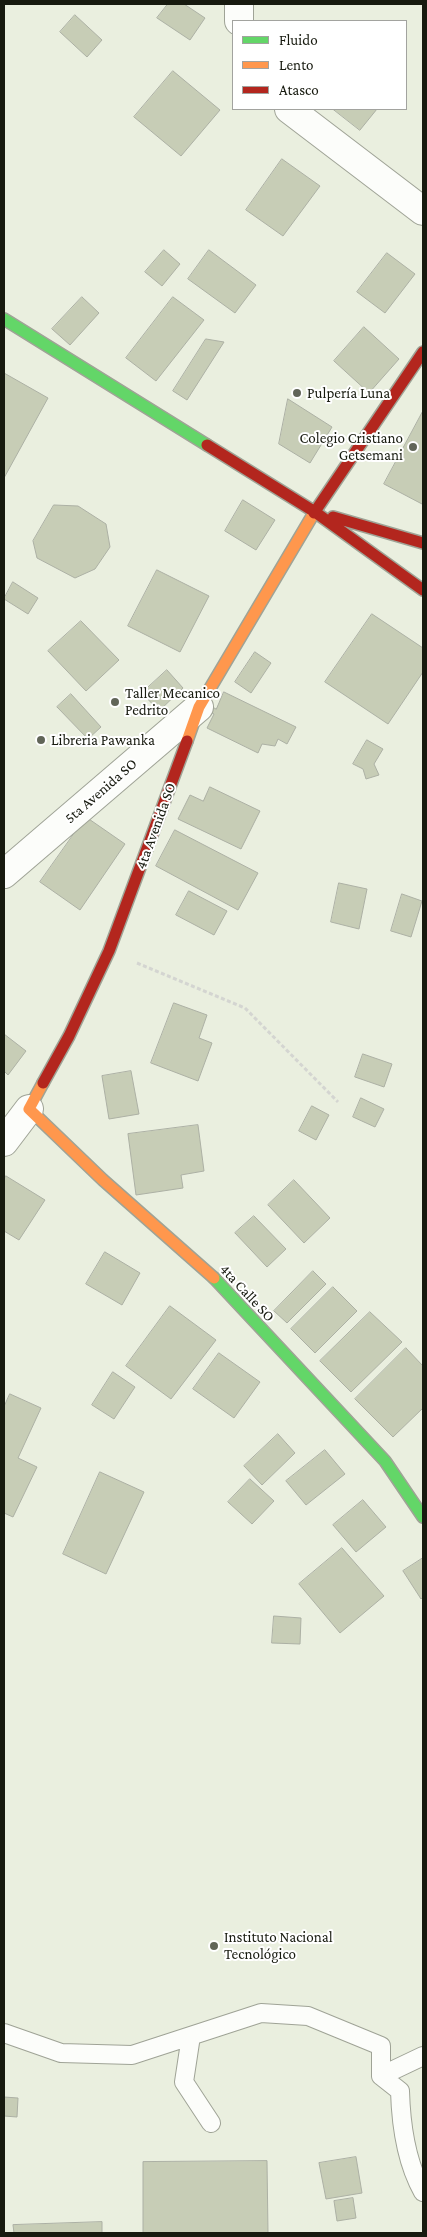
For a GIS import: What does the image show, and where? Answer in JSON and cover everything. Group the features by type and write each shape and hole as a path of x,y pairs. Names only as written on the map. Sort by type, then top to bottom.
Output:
{"street":[{"path":"239,4 239,20"},
{"path":"290,110 423,211"},
{"path":"4,319 315,512 423,590"},
{"name":"4ta Avenida SO","path":"4,1142 29,1109 69,1036 109,951 199,707 315,512 423,352"},
{"path":"315,512 423,543"},
{"name":"5ta Avenida SO","path":"4,874 199,707"},
{"name":"4ta Calle SO","path":"29,1109 103,1180 208,1272 385,1461 423,1517"}],"lane":[{"path":"4,2032 61,2053 132,2055 261,2013 308,2016 382,2046 381,2076"},
{"path":"191,2036 184,2082 211,2123"},
{"path":"381,2076 423,2056"},
{"path":"381,2076 400,2091 401,2126 415,2178 423,2192"}],"path":[{"path":"109,951 245,1008 338,1102"}],"building":[{"path":"168,4 184,4 205,18 190,40 157,18"},
{"path":"75,15 102,40 87,57 60,32"},
{"path":"173,71 220,110 181,156 134,117"},
{"path":"334,110 376,110 360,130"},
{"path":"282,159 320,186 283,236 246,210"},
{"path":"164,250 180,264 162,286 145,272"},
{"path":"209,250 256,285 235,313 188,279"},
{"path":"387,253 415,274 385,313 357,292"},
{"path":"82,297 99,313 70,345 52,329"},
{"path":"173,297 204,320 156,381 126,358"},
{"path":"364,327 399,359 369,393 334,361"},
{"path":"206,339 224,342 187,400 173,391"},
{"path":"4,373 48,398 4,478"},
{"path":"288,399 332,427 310,463 279,444"},
{"name":"Colegio Cristiano Getsemani","path":"423,411 423,502 422,504 384,484"},
{"path":"243,500 275,520 256,550 225,531"},
{"path":"54,505 78,506 106,524 110,547 95,569 75,578 37,558 33,541"},
{"path":"157,570 209,596 180,652 128,626"},
{"path":"13,582 38,598 28,614 4,599"},
{"path":"372,614 423,648 423,672 388,724 325,682"},
{"path":"81,621 119,660 86,691 48,651"},
{"path":"255,652 271,663 251,693 235,682"},
{"path":"167,670 183,688 159,711 142,693"},
{"path":"224,692 296,727 287,744 278,739 275,746 262,744 258,753 207,728 214,714 204,709 207,704 216,709"},
{"path":"71,694 101,727 88,739 57,707"},
{"path":"367,740 383,749 374,764 379,775 366,779 363,769 353,764"},
{"path":"210,787 260,811 241,849 178,819 190,795 203,801"},
{"path":"86,817 125,844 80,910 40,882"},
{"path":"175,830 258,873 238,910 156,866"},
{"path":"339,883 367,889 359,929 331,922"},
{"path":"189,891 227,911 214,935 176,915"},
{"path":"402,894 422,901 411,937 391,931"},
{"path":"174,1003 207,1015 199,1038 212,1043 198,1081 151,1063"},
{"path":"4,1034 26,1051 8,1075 4,1071"},
{"path":"363,1054 392,1064 384,1087 355,1077"},
{"path":"131,1071 139,1114 109,1119 102,1076"},
{"path":"361,1098 384,1109 375,1127 353,1117"},
{"path":"312,1106 329,1115 316,1140 299,1131"},
{"path":"198,1125 204,1171 181,1175 183,1188 136,1195 128,1134"},
{"path":"6,1176 45,1200 19,1240 4,1231 4,1180"},
{"path":"294,1180 330,1218 304,1243 268,1205"},
{"path":"254,1216 286,1249 267,1267 235,1233"},
{"path":"105,1252 140,1273 122,1305 86,1284"},
{"path":"313,1271 326,1284 287,1323 274,1311"},
{"path":"333,1287 357,1311 315,1353 291,1329"},
{"path":"170,1306 216,1340 171,1399 126,1366"},
{"path":"370,1312 402,1342 351,1392 320,1361"},
{"path":"406,1348 423,1366 423,1408 393,1437 355,1399"},
{"path":"219,1353 260,1382 234,1418 193,1389"},
{"path":"113,1372 135,1387 114,1419 92,1405"},
{"path":"10,1394 41,1408 18,1458 37,1467 13,1517 4,1513 4,1407"},
{"path":"278,1434 295,1453 262,1485 244,1466"},
{"path":"325,1450 345,1474 306,1505 286,1481"},
{"path":"100,1472 144,1492 106,1574 63,1554"},
{"path":"250,1479 274,1501 252,1524 228,1502"},
{"path":"363,1500 386,1527 356,1552 333,1525"},
{"path":"342,1548 384,1596 340,1633 299,1584"},
{"path":"423,1558 423,1597 421,1599 403,1571"},
{"path":"274,1616 301,1618 300,1644 272,1643"},
{"path":"4,2097 18,2098 17,2117 4,2116"},
{"path":"356,2157 362,2193 326,2199 319,2163"},
{"path":"267,2161 268,2233 143,2233 143,2162"},
{"path":"353,2198 356,2218 337,2221 334,2201"},
{"path":"102,2222 102,2233 14,2233 13,2225"}],"traffic: fast":[{"path":"4,319 207,445"},
{"path":"214,1278 385,1461 423,1517"}],"traffic: slow":[{"path":"187,741 199,707 314,513"},
{"path":"43,1083 29,1109 103,1180 214,1278"}],"traffic: jam":[{"path":"314,513 423,352"},
{"path":"207,445 315,512 423,590"},
{"path":"333,517 423,543"},
{"path":"43,1083 69,1036 109,951 187,741"}],"place":[{"name":"Pulpería Luna","path":"297,393"},
{"name":"Colegio Cristiano Getsemani","path":"413,447"},
{"name":"Taller Mecanico Pedrito","path":"115,702"},
{"name":"Libreria Pawanka","path":"41,740"},
{"name":"Instituto Nacional Tecnológico","path":"214,1946"}]}
